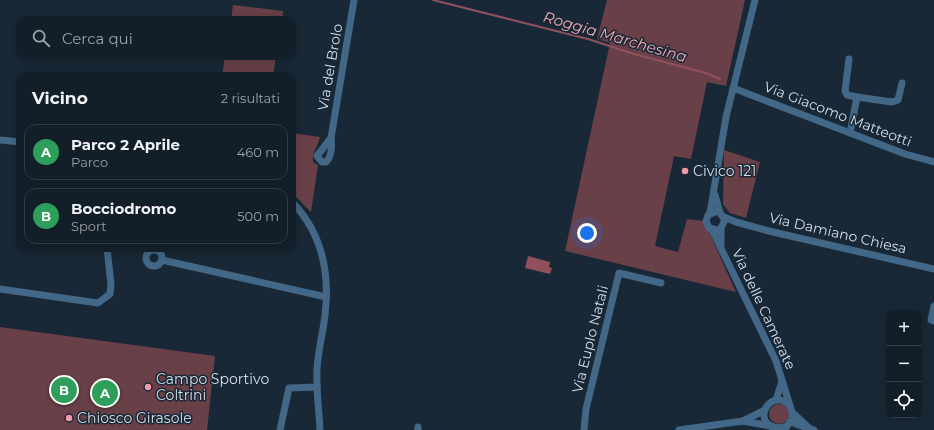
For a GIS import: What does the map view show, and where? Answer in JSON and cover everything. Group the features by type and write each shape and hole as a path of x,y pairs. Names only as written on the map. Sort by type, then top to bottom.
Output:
{"street":[{"name":"Via del Brolo","path":"331,138 354,0"},
{"name":"Via delle Camerate","path":"755,0 726,117 710,213 706,221 707,225 712,230 776,360 791,409 787,426"},
{"path":"849,59 845,91 847,95 892,102 898,100 902,83"},
{"name":"Via Giacomo Matteotti","path":"733,88 905,154 934,162"},
{"path":"850,133 857,97"},
{"path":"0,140 16,142"},
{"name":"Via delle Camerate","path":"714,191 722,221 721,248"},
{"path":"296,207 306,219 319,242 325,266 326,297 317,368 320,430"},
{"path":"710,213 722,221 712,230"},
{"name":"Via Damiano Chiesa","path":"722,221 736,222 934,269"},
{"path":"0,289 98,303 110,294 111,285 107,252"},
{"path":"162,260 326,297"},
{"name":"Via Euplo Natali","path":"584,430 590,393 619,273 661,283"},
{"path":"934,306 931,320 934,321"},
{"name":"Via delle Camerate","path":"776,400 782,380"},
{"path":"280,430 289,388 317,387"},
{"path":"679,430 743,421 764,410 769,404 776,400 783,400 811,429"},
{"path":"764,410 766,421 772,428"},
{"path":"743,421 772,428 787,426 811,429"}],"shaded area":[{"path":"607,0 745,0 726,86 707,82 691,159 674,156 655,246 678,252 687,219 704,221 736,292 565,251 610,43 597,39"},
{"path":"233,5 283,11 282,16 232,16"},
{"path":"224,60 275,60 274,72 223,72"},
{"path":"296,134 320,137 313,158 313,162 318,165 311,212 296,197"},
{"path":"724,150 760,162 746,218 730,213 723,204"},
{"path":"528,256 550,262 549,267 552,268 550,274 525,268"},
{"path":"0,327 215,356 207,430 0,430"},
{"path":"775,404 783,404 789,410 789,418 783,424 775,424 769,418 769,410"}],"waterway":[{"name":"Roggia Marchesina","path":"433,0 588,39 634,54 706,73 720,79"}],"place":[{"name":"Civico 121","path":"685,171"},
{"name":"Campo Sportivo Coltrini","path":"148,387"},
{"name":"Bocciodromo","path":"64,390"},
{"name":"Parco 2 Aprile","path":"105,393"},
{"name":"Chiosco Girasole","path":"69,418"}]}
